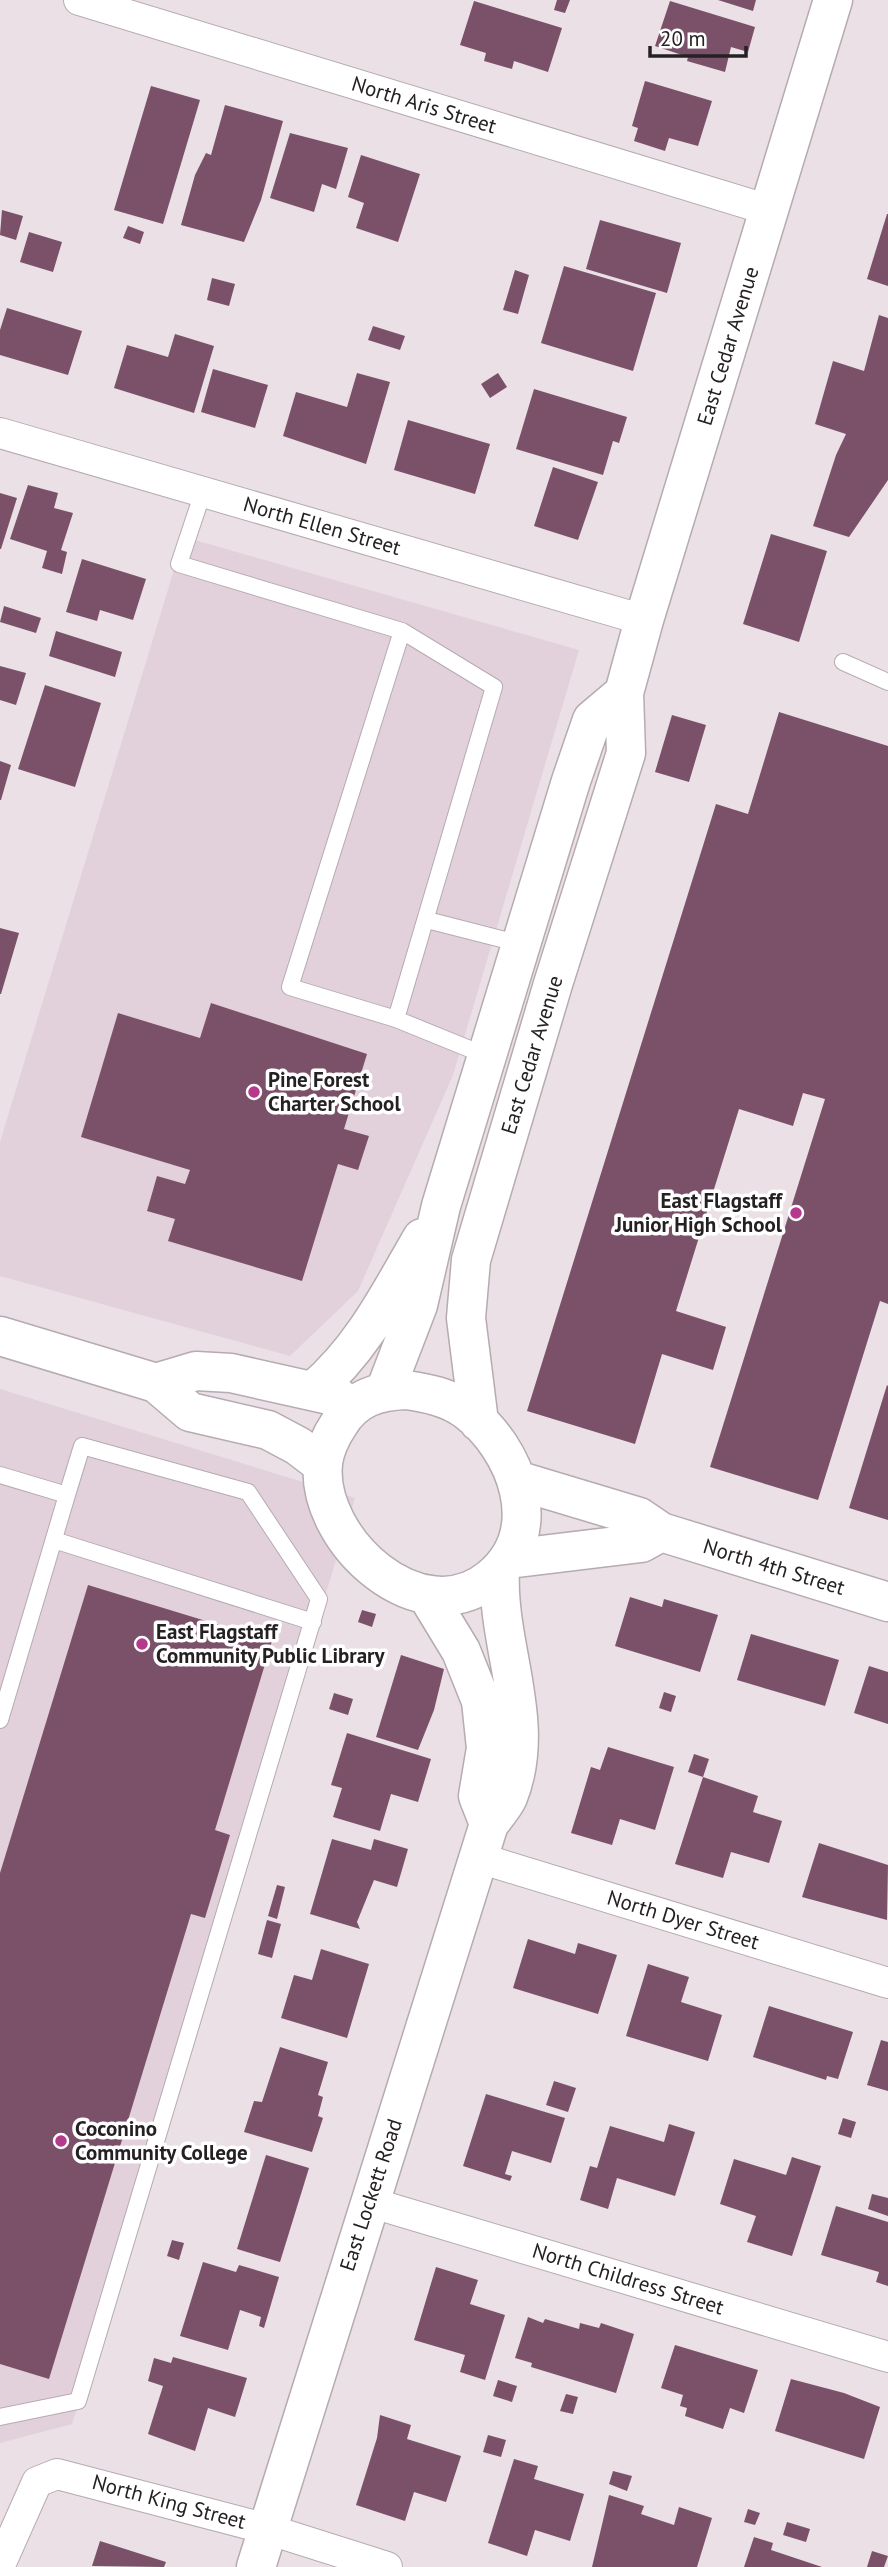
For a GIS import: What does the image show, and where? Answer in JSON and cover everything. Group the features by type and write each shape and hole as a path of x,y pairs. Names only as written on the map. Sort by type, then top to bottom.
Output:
{"main road":[{"name":"East Cedar Avenue","path":"479,1422 466,1318 471,1260 553,984 626,753 624,692 644,620 833,0"},
{"name":"East Cedar Avenue","path":"372,1397 418,1305 441,1206 592,720 624,692"},
{"path":"314,1390 363,1339 441,1206"},
{"path":"0,1336 156,1383 190,1412 268,1430 298,1446 323,1465"},
{"path":"156,1383 197,1371 231,1373 314,1390 372,1397 424,1392 448,1400 479,1422 501,1449 516,1480 523,1507 519,1543 504,1565 468,1592 443,1598 427,1595 391,1581 355,1548 329,1504 323,1465 332,1434 344,1416 372,1397"},
{"name":"North 4th Street","path":"516,1480 639,1517 661,1532 888,1602"},
{"path":"504,1565 641,1543 661,1532"},
{"name":"East Lockett Road","path":"256,2567 484,1841 508,1798 519,1731 516,1696 498,1597 504,1565"},
{"path":"427,1595 461,1651 481,1700 486,1748 478,1796 484,1841"}],"street":[{"name":"North Aris Street","path":"79,0 769,210"},
{"name":"North Ellen Street","path":"0,433 644,620"},
{"name":"North Dyer Street","path":"484,1841 888,1983"},
{"name":"North Childress Street","path":"369,2202 888,2357"},
{"name":"North King Street","path":"0,2565 37,2482 57,2474 267,2529 387,2567"}],"lane":[{"path":"203,492 179,564 402,631 494,687 396,1019"},
{"path":"402,631 290,987 396,1019 487,1056"},
{"path":"843,662 888,682"},
{"path":"427,920 521,944"},
{"path":"0,1720 82,1447 248,1492 319,1599 78,2401 0,2417"},
{"path":"0,1475 67,1495"},
{"path":"54,1540 313,1622"}],"shaded area":[{"path":"184,537 579,650 453,1075 358,1291 290,1356 0,1276 0,1142"},
{"path":"0,1389 355,1498 72,2424 0,2443"}],"building":[{"path":"557,0 570,0 565,13 554,10"},
{"path":"718,0 756,0 753,11"},
{"path":"474,1 562,28 548,72 514,61 512,69 484,61 486,53 460,45"},
{"path":"670,1 755,27 748,52 731,47 725,72 687,61 688,57 655,46"},
{"path":"645,81 712,101 698,146 669,138 665,151 634,141 638,128 632,126"},
{"path":"151,86 200,100 163,224 114,210"},
{"path":"225,105 283,121 261,200 244,242 181,225 195,175 206,153 211,155"},
{"path":"290,133 348,148 336,189 322,184 314,212 270,198"},
{"path":"361,155 420,174 398,242 356,228 364,203 348,197"},
{"path":"2,210 23,216 16,240 0,235"},
{"path":"888,214 888,286 867,279"},
{"path":"600,220 681,243 667,293 586,269"},
{"path":"128,226 144,232 140,244 123,238"},
{"path":"29,232 62,242 53,272 20,262"},
{"path":"564,266 656,293 633,371 541,343"},
{"path":"515,270 529,275 518,314 503,310"},
{"path":"212,278 235,284 229,306 207,300"},
{"path":"7,308 82,331 68,375 0,355 0,330"},
{"path":"879,315 888,318 888,480 849,537 813,526 836,455 846,434 815,424 833,361 864,371"},
{"path":"373,326 405,336 400,350 368,340"},
{"path":"175,334 214,346 194,413 114,388 127,345 168,357"},
{"path":"213,369 268,385 255,428 201,412"},
{"path":"357,373 390,382 366,464 283,436 296,392 347,407"},
{"path":"498,373 507,387 490,398 481,384"},
{"path":"534,389 627,417 619,443 613,441 603,475 516,449"},
{"path":"408,420 490,444 475,494 394,470"},
{"path":"553,467 598,482 578,540 534,526"},
{"path":"28,485 58,493 54,508 73,513 61,550 67,552 62,574 42,568 47,551 10,539"},
{"path":"0,493 17,498 1,549 0,549"},
{"path":"771,534 827,551 799,642 743,624"},
{"path":"82,559 146,579 133,620 100,610 97,621 66,612"},
{"path":"4,606 41,618 36,633 0,622"},
{"path":"56,631 122,652 115,677 49,656"},
{"path":"0,666 26,673 16,705 0,700"},
{"path":"45,685 101,703 75,787 18,769"},
{"path":"779,712 888,746 888,1304 880,1301 818,1500 710,1467 825,1099 803,1093 793,1126 739,1109 676,1311 726,1327 713,1370 662,1354 635,1444 527,1411 716,804 748,814"},
{"path":"672,715 706,725 689,782 655,772"},
{"path":"0,761 11,765 1,800 0,800"},
{"path":"0,928 19,933 1,994 0,994"},
{"path":"211,1003 367,1054 344,1129 369,1136 358,1170 338,1164 302,1281 168,1241 175,1219 147,1211 157,1176 185,1184 190,1170 81,1137 118,1013 200,1038"},
{"path":"888,1386 888,1520 849,1508"},
{"name":"Coconino Community College","path":"88,1585 272,1641 215,1830 230,1835 205,1918 191,1914 49,2379 0,2364 0,1873"},
{"path":"630,1597 662,1607 664,1599 718,1615 700,1672 615,1646"},
{"path":"362,1610 376,1614 372,1627 358,1622"},
{"path":"751,1634 839,1660 825,1706 737,1680"},
{"path":"401,1655 444,1669 434,1710 418,1750 376,1737"},
{"path":"869,1666 888,1672 888,1724 854,1713"},
{"path":"664,1692 676,1696 671,1712 659,1708"},
{"path":"334,1693 353,1699 348,1715 329,1709"},
{"path":"347,1733 431,1759 418,1802 391,1794 380,1831 333,1817 342,1788 331,1785"},
{"path":"608,1747 674,1767 655,1830 620,1819 612,1845 571,1833 591,1767 600,1770"},
{"path":"694,1754 709,1759 703,1777 688,1772"},
{"path":"703,1777 758,1796 753,1812 782,1821 769,1863 731,1852 723,1878 675,1864"},
{"path":"332,1839 371,1850 374,1839 408,1849 397,1887 374,1880 357,1922 360,1929 310,1914"},
{"path":"819,1843 888,1865 887,1920 802,1897"},
{"path":"277,1885 285,1887 277,1919 268,1916"},
{"path":"267,1920 281,1924 272,1958 258,1954"},
{"path":"528,1939 575,1954 578,1943 617,1955 598,2014 513,1988"},
{"path":"321,1949 369,1964 347,2038 281,2018 294,1975 312,1980"},
{"path":"648,1964 689,1977 681,2002 722,2015 708,2061 626,2036"},
{"path":"769,2006 853,2032 838,2079 827,2076 826,2080 753,2057"},
{"path":"881,2040 888,2042 888,2091 867,2085"},
{"path":"280,2047 328,2062 318,2095 323,2097 318,2116 323,2118 312,2152 244,2132 254,2101 262,2102"},
{"path":"554,2081 576,2088 568,2112 546,2105"},
{"path":"486,2094 565,2118 551,2163 512,2151 505,2174 512,2176 510,2181 463,2166"},
{"path":"843,2118 856,2122 851,2138 838,2134"},
{"path":"669,2124 695,2132 675,2196 617,2178 608,2209 580,2200 590,2166 597,2168 610,2126 664,2142"},
{"path":"266,2155 309,2168 280,2262 237,2249"},
{"path":"792,2157 821,2166 792,2256 747,2242 756,2216 720,2204 734,2159 786,2175"},
{"path":"872,2194 888,2198 888,2216 868,2209"},
{"path":"836,2206 888,2222 888,2286 876,2282 879,2272 821,2255"},
{"path":"172,2240 184,2243 179,2260 167,2256"},
{"path":"203,2262 236,2272 239,2265 279,2277 264,2328 259,2326 261,2317 240,2310 228,2350 180,2336"},
{"path":"436,2267 478,2280 470,2304 505,2315 485,2380 460,2372 465,2355 414,2340"},
{"path":"528,2317 543,2323 545,2319 579,2329 580,2323 599,2328 601,2323 634,2334 616,2393 531,2367 532,2363 515,2358"},
{"path":"675,2345 758,2370 744,2413 730,2408 723,2429 685,2416 687,2408 680,2406 683,2395 661,2388"},
{"path":"173,2357 247,2378 235,2417 208,2408 195,2451 148,2434 163,2386 148,2381 154,2358 171,2363"},
{"path":"791,2379 844,2393 880,2407 864,2459 775,2431"},
{"path":"498,2380 517,2386 512,2402 493,2396"},
{"path":"566,2394 578,2397 573,2414 560,2411"},
{"path":"380,2415 411,2425 407,2439 461,2456 446,2502 414,2492 405,2521 356,2505 377,2438"},
{"path":"488,2435 506,2440 501,2457 483,2452"},
{"path":"514,2459 538,2466 534,2479 584,2494 570,2541 535,2530 527,2556 488,2543"},
{"path":"613,2471 632,2476 627,2491 609,2484"},
{"path":"609,2495 644,2506 641,2514 674,2525 679,2507 712,2518 697,2567 592,2567"},
{"path":"748,2509 760,2513 755,2525 744,2522"},
{"path":"787,2522 810,2529 806,2542 783,2535"},
{"path":"754,2537 773,2543 771,2550 822,2567 744,2567"},
{"path":"100,2541 166,2562 164,2567 92,2566"},
{"path":"872,2551 888,2556 884,2567 867,2567"}],"place":[{"name":"Pine Forest Charter School","path":"254,1092"},
{"name":"East Flagstaff Junior High School","path":"796,1213"},
{"name":"East Flagstaff Community Public Library","path":"142,1644"},
{"name":"Coconino Community College","path":"61,2141"}]}
